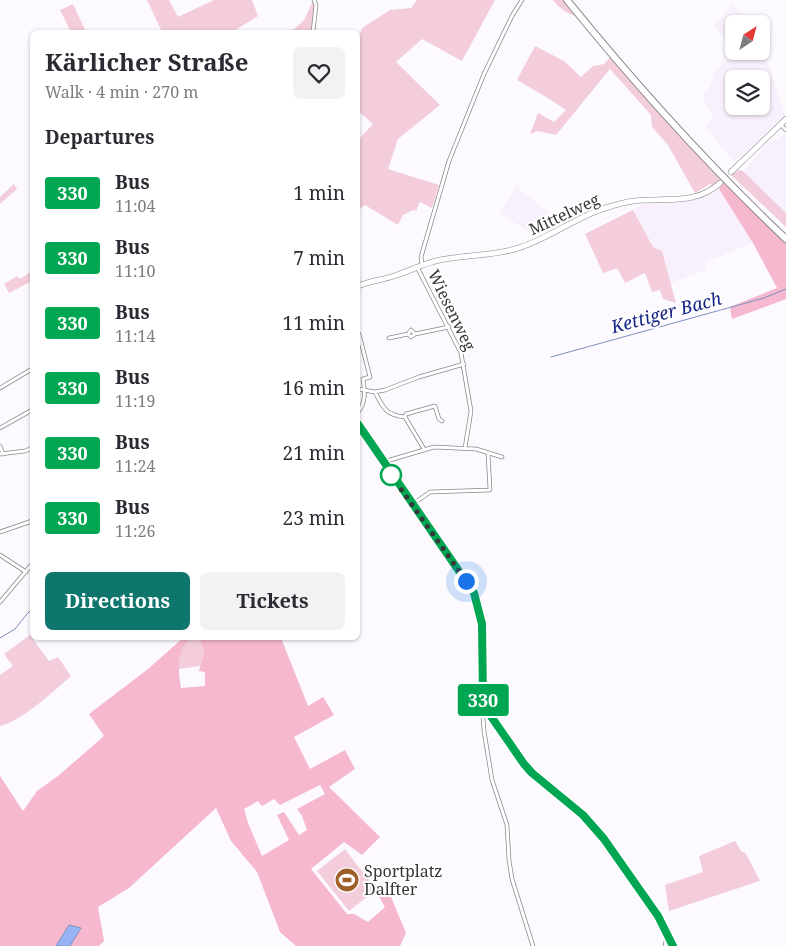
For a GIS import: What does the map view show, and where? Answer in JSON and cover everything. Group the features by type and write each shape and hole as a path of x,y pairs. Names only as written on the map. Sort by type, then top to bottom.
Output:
{"highway":[{"path":"566,0 731,185 786,239"},
{"path":"572,0 670,118 786,233"}],"street":[{"path":"312,30 316,5 314,0"},
{"path":"419,266 450,161 496,46 522,0"},
{"path":"731,172 786,119"},
{"path":"780,124 786,130"},
{"name":"Mittelweg","path":"360,285 395,276 439,260 492,254 515,249 549,236 600,209 638,200 691,198 707,192 720,182"},
{"name":"Wiesenweg","path":"419,266 461,353 464,364 472,411 465,448"},
{"path":"389,338 408,334 411,337 414,334 449,327"},
{"path":"360,334 370,377 363,379 365,390 363,404 360,409"},
{"path":"360,390 375,392 464,364"},
{"path":"0,388 30,370"},
{"path":"375,392 383,407 395,416 405,417 409,413 435,406 439,420 442,421"},
{"path":"0,428 30,411"},
{"path":"405,417 415,430 424,449"},
{"path":"360,427 474,593 479,609 483,637 483,700 488,712 516,754 532,773 592,824 604,839 664,926 673,946"},
{"path":"0,446 2,454 30,449"},
{"path":"384,464 390,460 434,447 476,449 502,457"},
{"path":"412,505 430,492 490,490 488,453"},
{"path":"0,532 30,521"},
{"path":"0,555 26,572"},
{"path":"1,599 30,567"},
{"path":"488,712 483,717 492,780 507,825 512,879 533,946"},
{"path":"665,946 666,942 670,939"}],"shaded area":[{"path":"147,0 169,0 178,17 214,0 252,0 258,16 235,30 161,30"},
{"path":"417,0 495,0 462,61 422,39 396,62 440,105 398,139 388,169 439,185 432,208 420,202 416,211 413,210 403,215 398,225 365,205 360,209 360,138 373,124 360,113 360,34 362,28 390,10 411,8"},
{"path":"553,0 563,0 575,16 563,10"},
{"path":"313,1 312,30 293,30 304,20"},
{"path":"73,4 85,30 70,30 60,10"},
{"path":"733,4 741,15 725,15 725,40 714,25"},
{"path":"535,46 564,61 581,77 593,66 604,64 611,56 667,121 722,179 713,187 710,184 695,193 668,145 652,127 651,115 610,69 556,135 538,131 530,134 538,113 554,122 566,110 517,80"},
{"path":"726,60 767,60 785,115 734,162 705,127 713,117 702,97 711,85 714,72"},
{"path":"786,132 786,213 743,171 767,143 780,138"},
{"path":"740,170 786,213 786,227 731,175"},
{"path":"724,182 786,243 786,299 732,319 730,307 777,288 753,243 719,189"},
{"path":"14,184 17,189 0,204 0,197"},
{"path":"516,186 551,214 532,234 499,213"},
{"path":"719,189 753,243 704,263 706,270 671,283 662,251 653,247 633,210 644,202 692,201"},
{"path":"633,210 653,247 662,251 676,303 663,299 660,290 652,292 645,273 625,283 617,268 603,273 585,234"},
{"path":"30,272 30,282 9,293 4,284 17,276 20,279"},
{"path":"30,635 30,640 34,640 49,661 58,657 71,676 28,712 0,726 0,675 13,666 4,654"},
{"path":"181,640 189,640 180,654 179,675 181,688 205,686 205,672 199,671 204,651 200,640 282,640 308,706 323,697 334,715 294,737 310,769 345,750 355,769 329,787 380,837 362,855 344,842 311,869 347,914 354,914 368,922 385,907 378,895 384,890 391,897 406,933 400,946 296,946 280,932 257,872 231,841 216,808 129,888 98,907 104,941 99,946 70,946 81,928 69,925 56,946 0,946 0,776 23,811 37,791 58,776 104,736 89,714 148,669","holes":["320,785 325,794 297,809 302,816 307,830 299,835 284,812 277,815 289,840 262,856 244,809 258,801 262,806 274,799 280,805"]},
{"path":"189,640 200,640 204,651 200,666 179,669 179,660 184,644"},
{"path":"735,841 742,852 745,852 760,881 669,911 665,885 703,872 699,856"},
{"name":"Sportplatz Dalfter","path":"345,849 376,890 349,911 317,871"}],"water":[{"path":"69,925 81,928 70,946 56,946"}],"waterway":[{"name":"Kettiger Bach","path":"551,357 764,298 786,289"},
{"name":"Kettiger Bach","path":"0,638 15,629 30,611"}],"bus line":[{"name":"330","path":"360,428 474,593 482,624 483,700 488,712 516,754 532,773 583,815 604,839 658,916 673,946"}],"place":[{"name":"Sportplatz Dalfter","path":"347,880"}],"route":[{"path":"391,475 466,581"}]}
